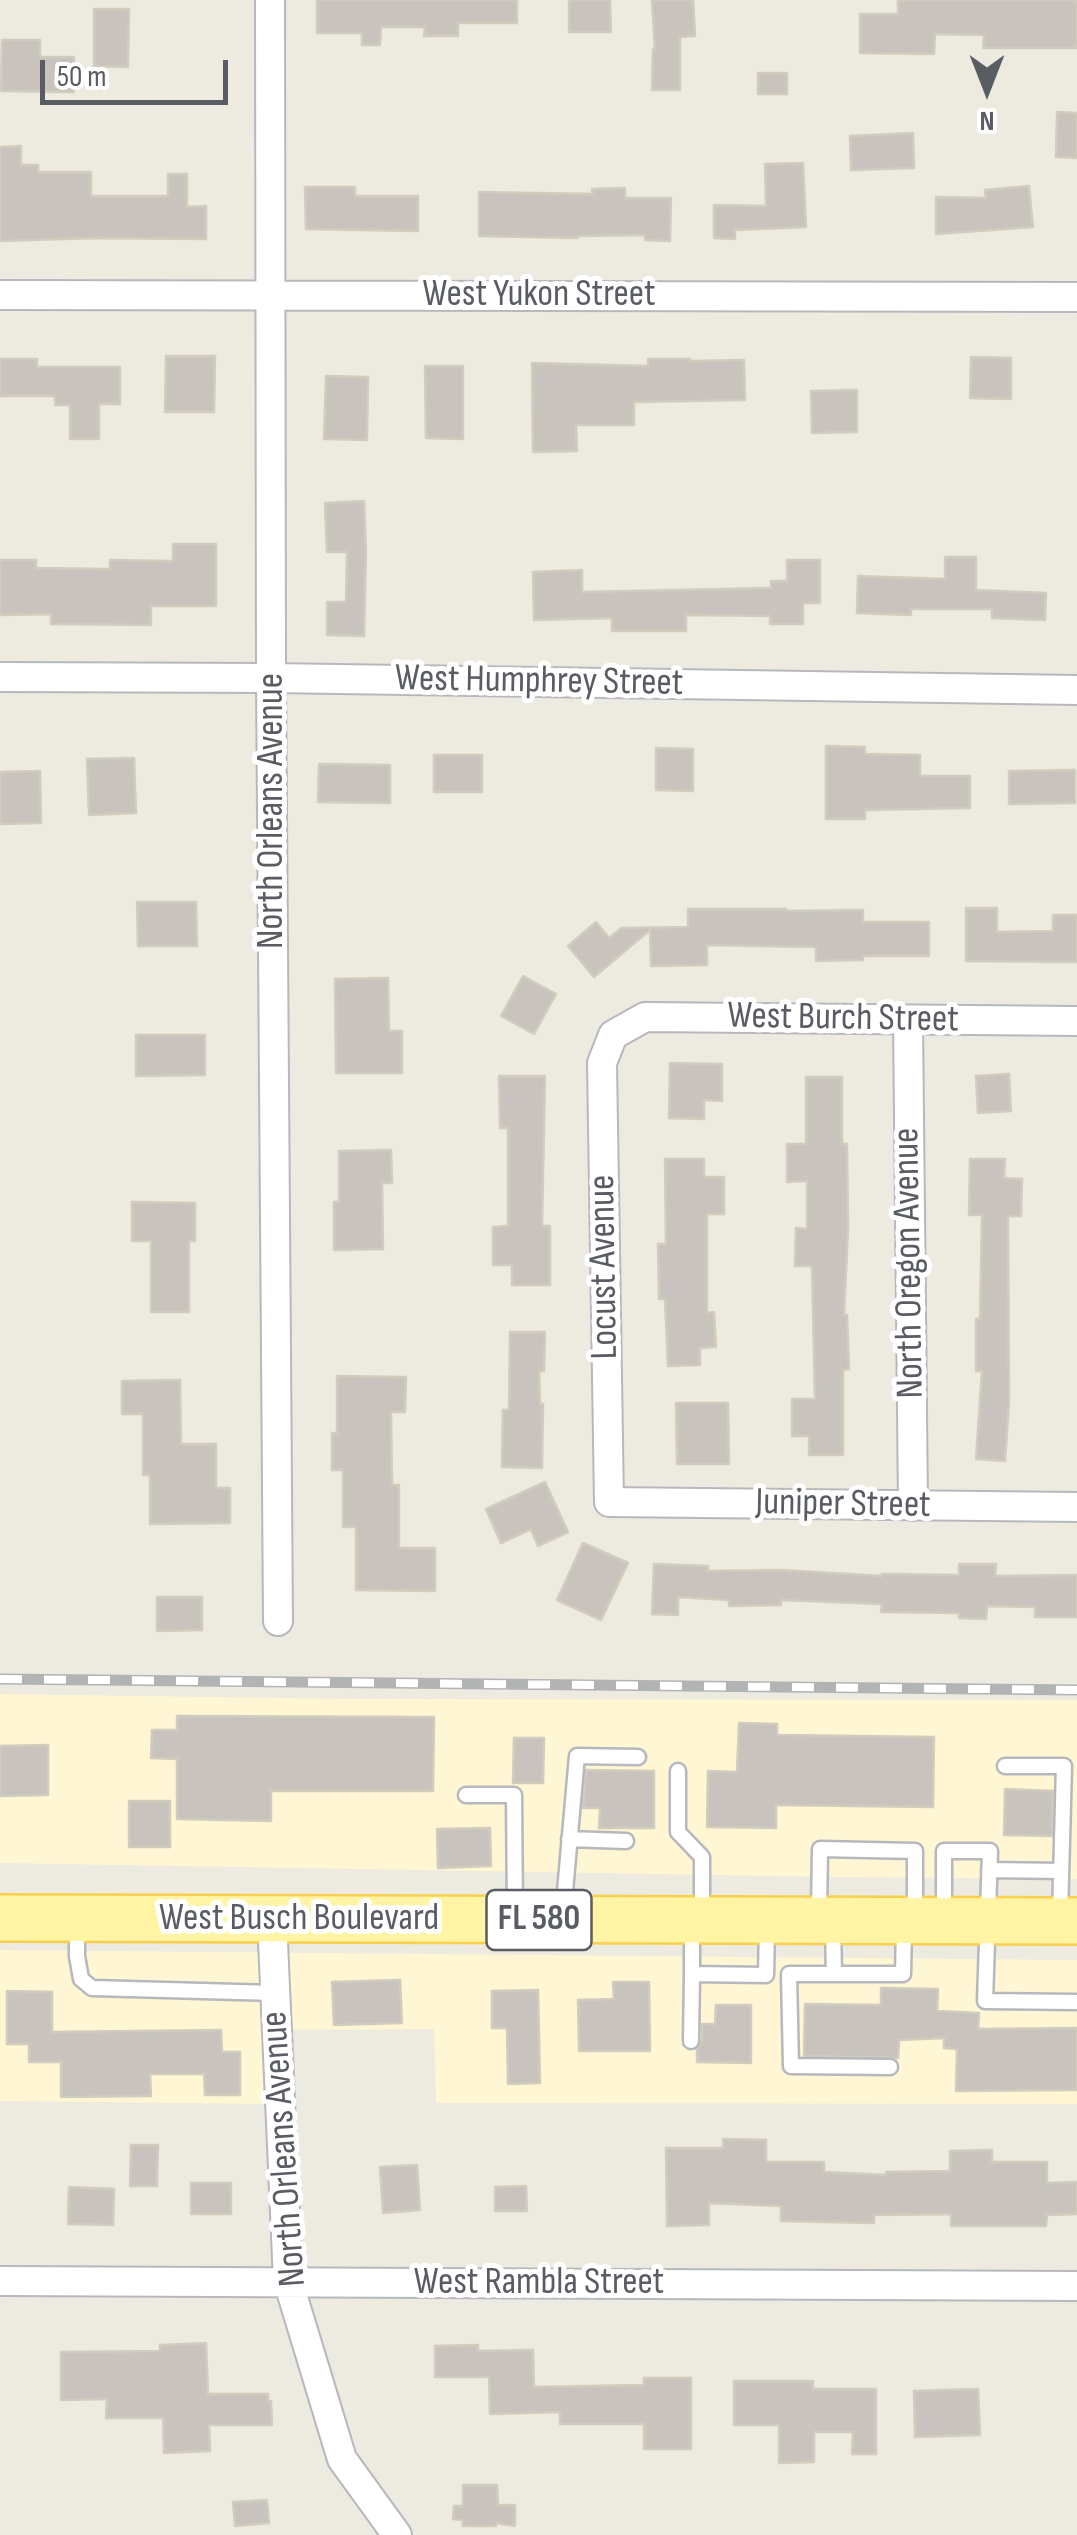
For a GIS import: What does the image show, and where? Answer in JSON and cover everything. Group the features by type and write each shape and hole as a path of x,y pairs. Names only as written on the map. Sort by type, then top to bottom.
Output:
{"main road":[{"name":"West Busch Boulevard","path":"0,1918 1068,1921"}],"street":[{"name":"North Orleans Avenue","path":"270,0 278,1622"},
{"name":"West Yukon Street","path":"0,295 1077,297"},
{"name":"West Humphrey Street","path":"0,677 1077,690"},
{"name":"West Burch Street","path":"613,1035 645,1017 1077,1022"},
{"name":"North Oregon Avenue","path":"908,1020 913,1506"},
{"name":"Locust Avenue","path":"609,1502 602,1064 613,1035"},
{"name":"Juniper Street","path":"609,1502 1077,1507"},
{"name":"North Orleans Avenue","path":"272,1919 288,2282 342,2459 398,2535"},
{"name":"West Rambla Street","path":"0,2281 1077,2286"}],"lane":[{"path":"563,1920 577,1756 638,1757"},
{"path":"1004,1766 1064,1766 1062,1871 1068,1921"},
{"path":"678,1770 678,1832 702,1857 690,2042"},
{"path":"466,1795 514,1795 515,1920"},
{"path":"569,1839 626,1841"},
{"path":"834,1974 820,1850 990,1851 989,1870 938,1921 904,1974 834,1974 789,1974 791,2066 890,2068"},
{"path":"915,1851 938,1921 985,2001 1077,2002"},
{"path":"938,1921 944,1851"},
{"path":"989,1870 1062,1871"},
{"path":"78,1918 82,1979 92,1988 275,1993"},
{"path":"692,1974 766,1975 767,1920"}],"shaded area":[{"path":"0,1694 356,1699 1077,1700 1077,1879 0,1863"},
{"path":"0,1950 1077,1960 1077,2104 436,2103 434,2029 264,2030 268,2104 0,2101"}],"building":[{"path":"317,0 517,0 517,23 458,23 458,36 424,36 425,27 381,27 380,45 362,45 362,33 317,33"},
{"path":"569,0 610,0 611,32 569,32"},
{"path":"652,0 693,0 695,36 680,37 680,90 652,90"},
{"path":"898,0 1077,0 1077,48 983,48 984,35 935,34 934,54 860,53 860,14 898,14"},
{"path":"94,9 129,9 128,67 94,66"},
{"path":"2,40 40,40 40,57 74,57 74,92 1,91"},
{"path":"758,73 787,73 787,94 758,94"},
{"path":"1057,112 1077,113 1077,158 1056,157"},
{"path":"913,133 914,168 851,170 850,136"},
{"path":"21,146 21,165 38,165 38,172 91,172 91,196 168,196 168,174 187,174 187,207 206,206 206,239 0,241 0,147"},
{"path":"803,163 806,227 735,230 735,239 714,238 714,205 766,206 765,164"},
{"path":"1029,186 1033,227 936,234 936,197 986,198 985,190"},
{"path":"305,187 355,187 355,196 418,196 418,231 306,229"},
{"path":"625,188 625,198 671,198 670,241 645,240 645,235 479,236 479,192 592,194 592,189"},
{"path":"166,356 215,356 214,412 165,412"},
{"path":"971,357 1011,358 1011,399 970,398"},
{"path":"0,359 37,359 37,367 120,367 120,404 99,404 99,439 70,439 70,405 55,405 55,396 0,396"},
{"path":"648,359 744,360 745,400 634,402 634,425 576,425 577,451 533,452 532,363 648,366"},
{"path":"425,366 463,366 463,439 426,438"},
{"path":"326,376 368,377 367,440 324,439"},
{"path":"857,390 857,432 812,433 811,391"},
{"path":"364,501 364,636 327,635 327,602 346,602 347,552 327,552 325,503"},
{"path":"173,544 216,544 216,606 151,606 151,625 51,624 51,614 0,615 0,560 36,560 36,568 110,569 110,560 173,561"},
{"path":"945,557 976,557 976,590 1046,593 1045,620 992,618 992,609 911,609 911,615 857,613 858,576 945,579"},
{"path":"787,560 820,560 820,603 803,603 803,624 770,624 770,616 686,615 686,631 612,631 612,618 534,620 533,572 582,570 582,592 771,588 771,581 787,581"},
{"path":"826,746 865,747 865,754 920,755 920,776 970,776 970,808 865,810 865,819 826,819"},
{"path":"656,748 693,749 693,791 656,790"},
{"path":"434,755 482,755 482,792 434,792"},
{"path":"134,758 136,813 89,815 87,759"},
{"path":"319,764 390,765 390,803 318,802"},
{"path":"1075,770 1075,803 1009,804 1009,771"},
{"path":"40,771 41,823 0,824 0,772"},
{"path":"137,902 196,902 197,946 138,946"},
{"path":"966,908 997,908 997,932 1053,931 1053,915 1077,915 1077,962 966,961"},
{"path":"688,909 863,910 863,922 929,922 929,956 816,961 816,947 707,945 707,965 651,966 650,930 594,977 568,946 596,922 609,938 621,928 688,927"},
{"path":"523,976 556,994 534,1034 501,1016"},
{"path":"388,978 389,1031 402,1031 402,1073 336,1073 335,979"},
{"path":"136,1035 205,1035 205,1075 136,1076"},
{"path":"670,1063 722,1064 722,1101 704,1100 704,1119 669,1118"},
{"path":"1009,1074 1011,1111 978,1113 976,1076"},
{"path":"499,1076 545,1076 542,1226 550,1226 550,1285 512,1285 512,1265 493,1265 493,1227 508,1226 508,1128 500,1128"},
{"path":"806,1077 842,1077 848,1229 844,1315 849,1369 843,1370 843,1455 809,1455 809,1436 792,1436 792,1399 815,1399 812,1266 795,1266 796,1228 807,1229 807,1181 787,1182 787,1144 806,1144"},
{"path":"391,1150 392,1183 382,1183 383,1249 334,1250 339,1151"},
{"path":"665,1159 704,1159 704,1177 724,1177 724,1214 707,1214 707,1313 714,1312 716,1347 700,1348 700,1365 668,1366 665,1299 659,1299 658,1244 666,1244"},
{"path":"970,1159 1005,1159 1004,1178 1022,1179 1021,1216 1008,1216 1009,1402 1005,1461 976,1459 982,1371 976,1371 976,1319 980,1319 982,1215 969,1215"},
{"path":"132,1202 195,1203 195,1241 189,1241 189,1312 151,1312 151,1241 132,1241"},
{"path":"510,1332 545,1332 544,1371 539,1371 542,1468 502,1467 503,1410 509,1410"},
{"path":"337,1376 406,1377 405,1412 391,1412 392,1485 399,1485 399,1548 435,1548 435,1591 356,1590 356,1527 343,1527 343,1470 332,1470 332,1433 337,1433"},
{"path":"180,1380 181,1444 216,1444 216,1488 230,1488 230,1523 150,1524 150,1475 143,1475 143,1414 122,1414 122,1381"},
{"path":"676,1403 728,1403 729,1464 677,1464"},
{"path":"545,1482 568,1532 538,1546 531,1529 501,1543 486,1509"},
{"path":"583,1543 628,1563 601,1620 557,1600"},
{"path":"654,1564 708,1566 708,1571 781,1570 882,1576 959,1575 959,1564 996,1564 995,1576 1077,1575 1077,1617 1035,1617 1035,1607 987,1606 986,1619 959,1618 959,1613 881,1612 882,1604 781,1600 781,1605 729,1606 729,1600 678,1597 678,1615 652,1614"},
{"path":"157,1597 202,1597 202,1630 157,1631"},
{"path":"177,1716 434,1717 433,1791 271,1791 271,1821 177,1819 177,1759 151,1758 152,1730 177,1730"},
{"path":"739,1723 777,1724 777,1735 934,1737 933,1807 776,1805 776,1828 707,1827 708,1771 737,1772"},
{"path":"514,1738 544,1738 543,1783 513,1783"},
{"path":"48,1745 48,1795 0,1796 0,1746"},
{"path":"586,1770 654,1771 654,1828 599,1828 600,1808 583,1808"},
{"path":"1005,1789 1053,1791 1052,1836 1004,1835"},
{"path":"129,1801 170,1801 170,1847 129,1847"},
{"path":"490,1828 491,1866 438,1868 437,1829"},
{"path":"400,1980 402,2023 334,2025 332,1982"},
{"path":"613,1982 649,1982 650,2051 579,2051 578,2000 614,1999"},
{"path":"881,1988 938,1989 937,2011 979,2013 978,2029 1077,2028 1077,2090 956,2091 957,2049 944,2048 944,2038 899,2040 898,2058 804,2056 805,2004 881,2005"},
{"path":"538,1990 540,2083 508,2084 507,2028 492,2028 492,1991"},
{"path":"7,1991 52,1992 52,2032 221,2030 222,2052 240,2052 240,2095 205,2095 204,2074 150,2074 151,2096 61,2097 61,2062 29,2062 29,2044 7,2044"},
{"path":"716,2005 751,2005 751,2063 697,2062 702,2024 715,2024"},
{"path":"723,2139 766,2140 766,2162 824,2162 824,2172 886,2175 950,2171 950,2151 992,2150 992,2162 1047,2162 1047,2183 1077,2182 1077,2214 1047,2215 1046,2226 951,2226 951,2214 874,2215 874,2223 781,2221 781,2206 709,2203 709,2225 667,2226 666,2148 723,2148"},
{"path":"131,2145 158,2145 157,2186 130,2186"},
{"path":"417,2165 420,2210 383,2213 380,2167"},
{"path":"191,2183 231,2183 231,2214 191,2214"},
{"path":"526,2186 527,2211 495,2211 495,2187"},
{"path":"69,2187 114,2189 113,2225 68,2224"},
{"path":"206,2343 208,2394 268,2394 272,2425 209,2425 210,2451 164,2453 163,2418 106,2418 107,2399 61,2400 61,2352 160,2351 160,2345"},
{"path":"478,2345 478,2351 533,2350 534,2387 644,2385 644,2378 691,2378 691,2449 644,2449 644,2424 560,2424 560,2412 490,2414 489,2377 435,2377 435,2346"},
{"path":"734,2381 813,2381 813,2389 876,2389 876,2454 852,2454 853,2432 814,2432 814,2462 779,2463 779,2425 734,2425"},
{"path":"978,2389 980,2435 915,2437 914,2391"},
{"path":"463,2485 497,2485 498,2505 515,2505 515,2526 463,2526 463,2520 453,2519 454,2506 463,2506"},
{"path":"267,2500 269,2523 235,2526 233,2502"}],"railway":[{"path":"0,1679 1077,1690"}]}
